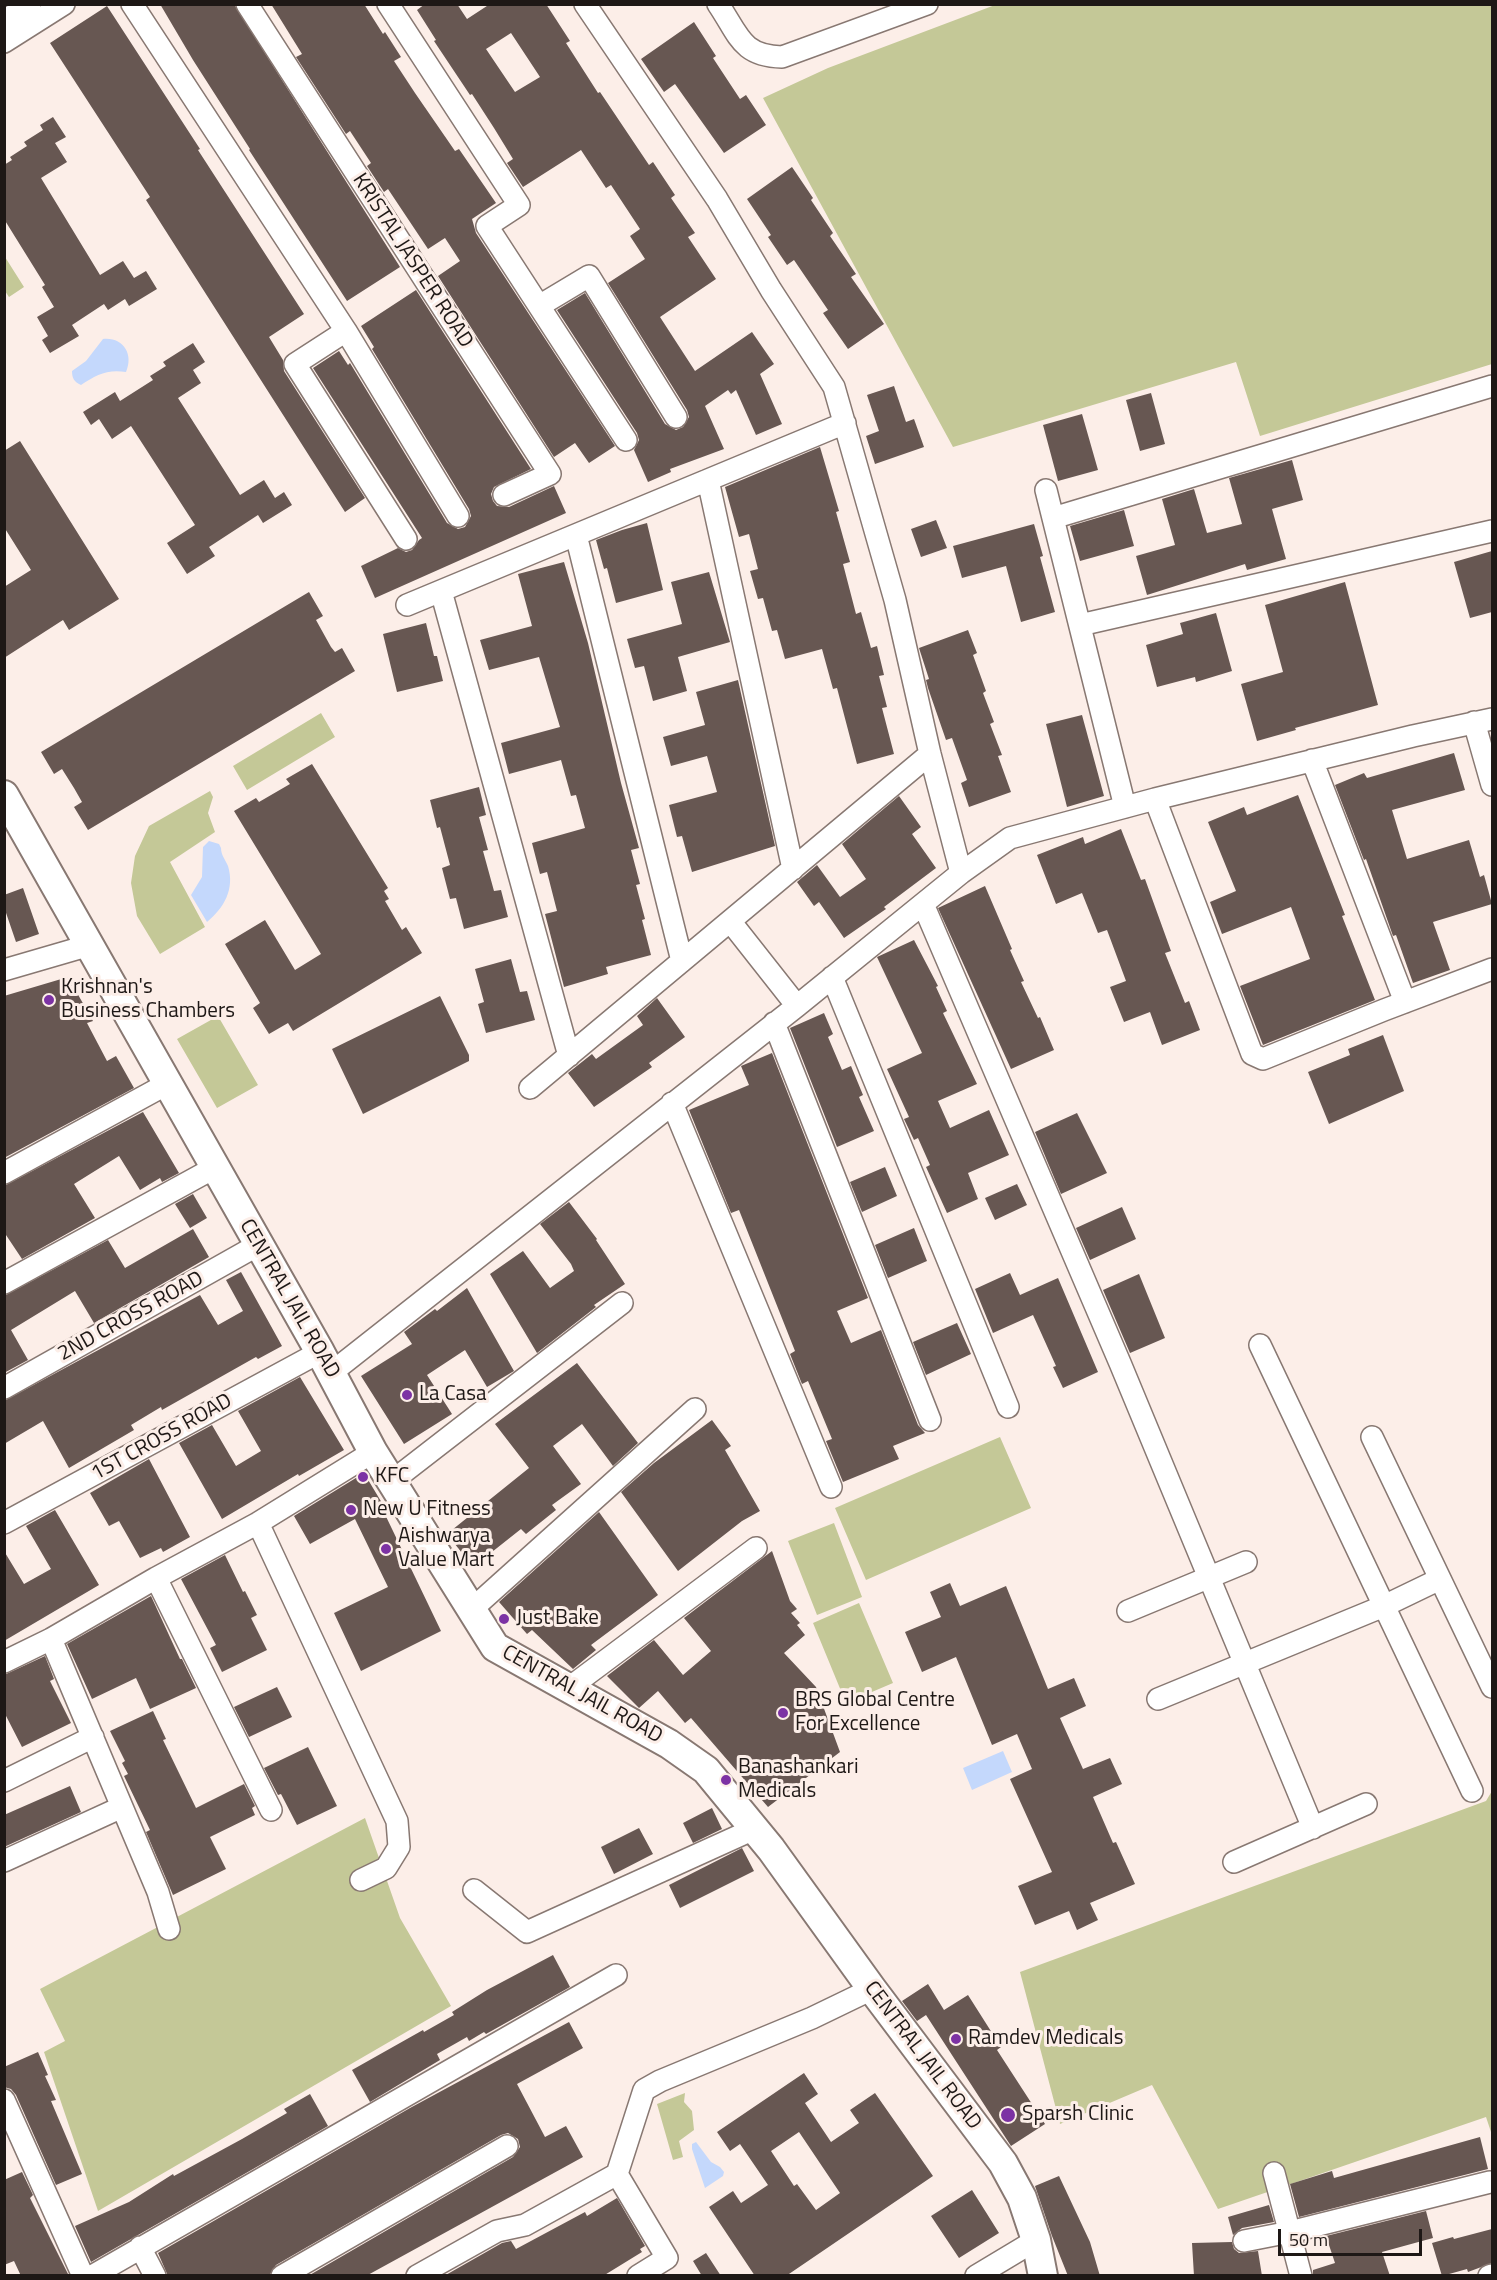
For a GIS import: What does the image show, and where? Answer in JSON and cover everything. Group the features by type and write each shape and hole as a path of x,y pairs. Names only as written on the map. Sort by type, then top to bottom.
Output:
{"main road":[{"name":"CENTRAL JAIL ROAD","path":"4,795 325,1362 373,1452 495,1647 669,1744 706,1770 771,1849 872,1989 1003,2163 1022,2198 1036,2240 1043,2276"}],"street":[{"path":"4,21 30,4"},
{"path":"4,42 64,4"},
{"path":"132,4 346,331 458,516"},
{"name":"KRISTAL JASPER ROAD","path":"247,4 550,474 504,495"},
{"path":"388,4 519,205 487,226 626,440"},
{"path":"585,4 717,199 771,290 834,387 895,600 930,754 961,873"},
{"path":"718,4 747,49 764,56 782,57 927,4"},
{"path":"539,306 589,276 676,417"},
{"path":"346,331 295,364 406,540"},
{"path":"1053,518 1492,386"},
{"path":"406,606 845,423"},
{"path":"708,480 793,869"},
{"path":"1046,490 1125,807"},
{"path":"1080,625 1492,531"},
{"path":"576,535 682,961"},
{"path":"441,591 569,1056"},
{"path":"1483,721 1492,784"},
{"name":"1ST CROSS ROAD","path":"4,1523 325,1362 672,1103 797,1006 961,873 1010,838 1312,760 1483,721"},
{"path":"530,1088 930,754"},
{"path":"1312,760 1405,1002"},
{"path":"1155,799 1252,1054 1263,1059 1492,969"},
{"path":"923,904 1111,1341 1313,1828"},
{"path":"730,921 797,1006"},
{"path":"4,970 90,945"},
{"path":"832,977 1008,1407"},
{"path":"774,1023 930,1420"},
{"path":"4,1173 167,1084"},
{"path":"672,1103 831,1487"},
{"path":"4,1283 214,1168"},
{"name":"2ND CROSS ROAD","path":"4,1388 258,1245"},
{"path":"391,1482 622,1303"},
{"path":"1260,1345 1472,1791"},
{"path":"471,1610 694,1409"},
{"path":"1372,1437 1492,1687"},
{"path":"4,1662 51,1639 258,1522 373,1452"},
{"path":"258,1522 397,1821 399,1847 386,1868 361,1880"},
{"path":"569,1689 756,1548"},
{"path":"1128,1611 1246,1562"},
{"path":"156,1578 271,1810"},
{"path":"1158,1700 1384,1606 1440,1579"},
{"path":"51,1639 158,1892 169,1929"},
{"path":"4,1781 93,1737"},
{"path":"1234,1862 1366,1804"},
{"path":"4,1862 122,1807"},
{"path":"474,1890 527,1932 754,1828"},
{"path":"92,2276 615,1975"},
{"path":"417,2276 496,2231 525,2225 617,2174 644,2090 660,2081 813,2018 872,1989"},
{"path":"4,2100 83,2276"},
{"path":"282,2276 507,2146"},
{"path":"1274,2173 1301,2276"},
{"path":"617,2174 667,2258 638,2276"},
{"path":"1244,2241 1290,2232 1490,2182"},
{"path":"976,2276 1036,2240"},
{"path":"140,2247 155,2276"}],"green space":[{"path":"995,5 1492,5 1492,364 1260,436 1236,362 953,447 763,98 828,68"},
{"path":"5,257 24,287 9,297 5,291"},
{"path":"321,713 335,737 247,790 233,766"},
{"path":"210,791 213,797 208,813 215,832 170,862 205,927 160,954 137,916 131,883 135,856 149,826"},
{"path":"218,1016 258,1085 217,1108 177,1039"},
{"path":"1000,1437 1031,1508 866,1580 835,1508"},
{"path":"834,1523 862,1597 817,1615 788,1541"},
{"path":"859,1603 893,1683 846,1703 813,1623"},
{"path":"1492,1791 1492,2135 1486,2117 1218,2209 1152,2085 1060,2124 1020,1972 1486,1801"},
{"path":"365,1818 400,1918 451,2006 98,2211 44,2052 65,2041 40,1989"},
{"path":"685,2093 684,2102 692,2111 694,2130 679,2141 683,2157 673,2160 657,2104"}],"water":[{"path":"103,339 116,341 125,348 129,359 126,372 107,372 79,384 74,380 72,371 86,361"},
{"path":"209,841 219,844 228,866 230,882 223,904 207,922 191,895 202,877 203,847"},
{"path":"1003,1751 1012,1772 972,1790 963,1768"},
{"path":"696,2142 711,2162 724,2172 723,2176 705,2188 692,2149 692,2144"}],"building":[{"path":"160,4 234,4 400,267 347,301 249,150"},
{"path":"271,4 364,4 401,57 394,61 415,93 455,151 459,149 496,203 472,219 476,233 615,446 589,463 575,443 554,457 438,276 460,261 445,238 428,249 388,189 384,192 367,166 371,163 350,131 346,134 296,57 302,54"},
{"path":"425,4 457,4 467,19 490,4 546,4 570,41 566,43 598,93 600,92 649,165 653,162 675,195 671,198 695,233 688,237 716,279 660,317 695,371 752,332 774,364 760,374 782,424 756,435 736,390 731,394 728,390 705,406 724,449 670,469 671,472 648,482 634,450 639,440 637,433 557,310 585,293 665,424 676,430 683,427 689,417 687,410 608,283 645,259 630,236 640,229 611,185 606,188 581,150 523,187 507,163 513,159 472,94 470,95 434,41 436,40 417,10","holes":["511,33 540,77 515,92 486,49"]},
{"path":"107,6 304,314 269,337 283,360 284,371 365,498 345,512 146,200 150,197 50,43"},
{"path":"694,22 716,56 713,58 740,99 746,95 766,125 724,153 675,84 664,92 641,59"},
{"path":"53,117 66,137 55,143 67,162 41,178 100,275 123,261 134,278 146,271 157,289 129,306 125,299 108,310 104,304 72,325 79,336 50,353 42,340 48,336 37,317 54,307 42,287 45,285 4,219 4,165 12,160 10,157 27,146 24,142 43,130 40,125"},
{"path":"792,167 833,233 830,236 856,274 851,277 884,324 848,349 823,313 828,310 794,260 787,265 768,237 771,235 747,199"},
{"path":"416,290 531,469 494,487 491,494 493,501 497,506 509,507 554,486 566,513 375,598 361,566 398,548 406,552 412,550 422,538 313,368 339,351 348,365 350,363 447,523 458,529 465,527 471,516 469,509 372,349 374,347 361,326"},
{"path":"193,343 205,362 193,370 201,383 178,398 240,495 264,480 275,498 284,492 292,505 263,523 258,515 209,547 215,556 187,574 167,543 195,525 131,426 112,439 99,419 91,425 83,412 115,392 120,401 153,380 150,376 166,366 163,362"},
{"path":"894,386 906,422 914,419 924,447 875,464 866,436 879,431 867,395"},
{"path":"1151,393 1165,444 1140,451 1126,400"},
{"path":"1082,414 1098,470 1058,481 1043,425"},
{"path":"20,441 119,599 69,630 63,620 4,658 4,587 31,570 4,527 4,451"},
{"path":"820,447 839,511 836,512 850,562 843,564 856,614 861,612 871,648 877,646 884,675 879,676 887,707 882,708 894,754 857,764 837,688 833,689 822,649 785,659 777,630 772,631 763,598 758,599 750,571 758,569 749,534 739,537 725,487"},
{"path":"1292,460 1303,500 1272,509 1286,559 1247,570 1245,564 1147,595 1136,556 1175,545 1162,499 1194,489 1207,533 1242,524 1229,478"},
{"path":"1124,510 1134,546 1080,561 1070,526"},
{"path":"936,520 947,548 921,557 911,529"},
{"path":"647,523 663,590 616,603 607,568 604,569 596,540"},
{"path":"1034,524 1043,556 1040,557 1055,612 1021,622 1006,566 962,578 953,546"},
{"path":"1492,551 1492,612 1470,618 1454,562"},
{"path":"564,562 588,643 639,848 631,850 640,884 636,885 651,955 606,967 608,974 564,987 545,914 557,911 547,872 540,874 532,843 585,828 576,795 571,796 561,760 509,774 501,743 560,727 539,657 489,670 480,640 532,626 518,574"},
{"path":"709,572 730,642 678,657 687,691 653,701 644,666 635,668 627,639 682,624 671,582"},
{"path":"1345,582 1378,705 1257,741 1241,684 1283,672 1265,605"},
{"path":"309,592 323,616 316,620 331,647 335,652 342,648 355,671 88,830 74,807 82,802 74,788 62,769 54,774 41,752"},
{"path":"1216,613 1232,671 1196,682 1195,677 1157,687 1146,645 1183,634 1180,623"},
{"path":"426,623 443,681 397,692 383,634"},
{"path":"968,630 977,653 973,655 986,691 983,693 994,722 990,724 1002,755 998,756 1011,792 969,807 961,783 967,780 952,738 946,740 928,688 926,680 929,679 919,648"},
{"path":"738,680 775,846 692,872 682,836 677,837 669,805 717,792 707,756 671,766 663,737 705,725 696,692"},
{"path":"1082,715 1104,796 1067,807 1046,724"},
{"path":"1454,753 1465,790 1392,810 1407,859 1469,840 1480,877 1484,875 1492,904 1433,922 1450,970 1413,983 1335,785 1364,773 1367,778"},
{"path":"312,764 388,888 384,891 389,899 385,901 402,930 406,927 422,953 293,1031 288,1023 269,1034 253,1008 260,1003 225,944 265,920 295,970 321,954 234,811 256,798 259,802 290,784 286,779"},
{"path":"479,787 486,815 479,817 488,850 483,851 494,891 501,890 508,917 464,929 456,898 450,899 442,868 450,865 430,800"},
{"path":"1298,795 1345,915 1342,916 1375,1000 1263,1045 1240,986 1310,959 1291,907 1222,934 1210,902 1236,891 1208,822 1244,807 1247,815"},
{"path":"899,796 921,827 912,834 936,868 884,907 886,909 844,938 819,902 814,906 797,882 817,865 840,897 866,879 842,844"},
{"path":"1121,829 1141,880 1145,879 1171,951 1165,953 1185,1003 1189,1001 1200,1030 1162,1045 1150,1012 1124,1022 1110,987 1126,981 1107,930 1098,933 1082,893 1056,904 1037,855 1083,837 1085,844"},
{"path":"985,886 1024,981 1021,982 1038,1018 1040,1017 1054,1050 1011,1069 938,908"},
{"path":"23,888 39,934 16,942 4,907 4,895"},
{"path":"914,940 938,986 936,987 947,1011 943,1013 977,1084 938,1101 950,1128 989,1110 1009,1155 968,1173 978,1199 947,1213 926,1167 930,1165 918,1138 914,1140 904,1119 909,1117 887,1069 922,1053 877,957"},
{"path":"511,959 520,992 527,991 535,1020 486,1033 478,1004 484,1002 475,969"},
{"path":"68,977 93,1021 87,1023 107,1061 116,1056 134,1088 4,1158 4,996"},
{"path":"440,996 469,1055 469,1061 363,1114 332,1049"},
{"path":"657,998 685,1037 649,1063 652,1067 594,1107 568,1073 592,1054 596,1059 643,1025 637,1016"},
{"path":"824,1013 833,1034 828,1037 842,1070 851,1066 863,1095 859,1097 874,1131 837,1147 790,1028"},
{"path":"1383,1035 1404,1091 1329,1124 1308,1072 1350,1055 1348,1049"},
{"path":"772,1053 868,1298 837,1311 851,1343 881,1330 918,1425 925,1433 893,1446 899,1459 843,1482 826,1441 832,1439 808,1381 802,1384 790,1354 795,1351 739,1210 731,1213 689,1110 749,1085 741,1066"},
{"path":"143,1112 179,1173 162,1182 160,1178 140,1190 119,1156 74,1184 95,1218 22,1259 4,1232 4,1186"},
{"path":"1077,1113 1107,1173 1061,1194 1035,1132"},
{"path":"885,1167 897,1196 862,1212 850,1182"},
{"path":"1017,1184 1027,1205 995,1220 985,1198"},
{"path":"193,1194 207,1218 190,1228 175,1204"},
{"path":"569,1202 597,1239 625,1284 594,1305 596,1307 537,1353 490,1274 523,1251 550,1288 574,1271 540,1224"},
{"path":"1122,1207 1136,1239 1090,1260 1076,1228"},
{"path":"914,1228 927,1261 888,1278 875,1245"},
{"path":"193,1229 209,1257 94,1323 75,1291 11,1330 28,1360 4,1373 4,1296 108,1240 125,1268"},
{"path":"241,1272 282,1346 258,1359 256,1357 162,1410 161,1407 131,1425 134,1430 69,1468 43,1421 4,1444 4,1401 200,1295 218,1325 243,1311 226,1280"},
{"path":"1010,1273 1020,1295 1058,1278 1098,1372 1063,1388 1053,1367 1056,1366 1033,1315 993,1333 975,1289"},
{"path":"1139,1274 1165,1338 1130,1353 1103,1290"},
{"path":"467,1288 514,1371 487,1387 465,1350 427,1375 452,1414 404,1444 361,1376 412,1344 404,1332"},
{"path":"957,1323 971,1354 926,1375 913,1342"},
{"path":"577,1363 638,1443 613,1466 582,1424 553,1446 581,1484 552,1505 556,1510 526,1534 521,1529 473,1567 447,1534 529,1468 495,1424"},
{"path":"300,1377 344,1450 222,1519 179,1443 212,1425 236,1466 261,1451 238,1411"},
{"path":"712,1420 731,1446 725,1450 760,1511 742,1521 678,1571 621,1492 654,1463"},
{"path":"149,1459 190,1537 163,1552 161,1548 140,1558 119,1521 109,1526 90,1493"},
{"path":"364,1473 382,1503 380,1504 441,1631 361,1671 334,1613 388,1587 355,1519 310,1544 294,1516"},
{"path":"55,1510 99,1585 4,1641 4,1551 24,1584 51,1569 26,1526"},
{"path":"599,1512 658,1595 591,1645 596,1650 573,1669 532,1630 527,1634 499,1602"},
{"path":"772,1551 790,1601 797,1609 791,1613 800,1623 797,1625 805,1635 784,1653 816,1687 840,1752 768,1807 691,1718 685,1723 658,1691 639,1708 607,1676 654,1640 683,1675 711,1651 684,1618"},
{"path":"225,1555 257,1615 251,1618 267,1650 222,1672 210,1648 216,1645 181,1579"},
{"path":"950,1583 960,1606 1006,1586 1048,1689 1074,1678 1086,1706 1060,1718 1083,1769 1110,1758 1122,1784 1093,1797 1113,1843 1116,1842 1135,1884 1090,1903 1098,1920 1077,1930 1069,1911 1035,1925 1018,1886 1052,1872 1010,1779 1032,1769 1017,1734 992,1745 956,1657 922,1672 905,1632 941,1617 930,1592"},
{"path":"151,1596 196,1688 150,1709 136,1678 92,1699 67,1644"},
{"path":"45,1656 54,1679 50,1681 71,1723 22,1747 4,1712 4,1675"},
{"path":"277,1687 292,1717 249,1737 234,1707"},
{"path":"153,1711 166,1739 163,1740 196,1808 244,1784 255,1806 252,1808 255,1815 210,1837 226,1869 173,1895 146,1832 150,1830 124,1776 128,1774 122,1763 125,1761 110,1731"},
{"path":"308,1747 337,1806 297,1825 264,1768"},
{"path":"70,1786 81,1812 4,1847 4,1815"},
{"path":"712,1808 722,1829 693,1843 683,1823"},
{"path":"639,1828 653,1854 614,1874 601,1847"},
{"path":"742,1848 754,1871 680,1908 669,1885"},
{"path":"553,1955 570,1987 486,2034 484,2032 469,2041 467,2037 437,2054 440,2060 370,2102 352,2070 454,2015 452,2012 487,1990"},
{"path":"928,1984 944,2010 968,1995 1001,2047 997,2050 1045,2124 1011,2146 926,2015 917,2021 902,2001"},
{"path":"569,2022 583,2048 517,2084 545,2137 566,2126 583,2157 366,2276 308,2276 513,2157 520,2147 518,2139 508,2133 501,2135 276,2265 269,2276 168,2276 158,2253 410,2108"},
{"path":"38,2052 48,2075 45,2076 56,2100 51,2101 82,2174 56,2185 16,2095 11,2089 4,2087 4,2067"},
{"path":"804,2073 818,2094 805,2103 831,2142 859,2123 850,2110 875,2093 933,2176 786,2276 755,2276 709,2207 733,2191 741,2203 768,2185 740,2144 730,2151 717,2132","holes":["799,2132 840,2193 816,2210 797,2184 794,2186 771,2151"]},
{"path":"310,2094 328,2126 91,2262 75,2226 129,2202 173,2174 174,2176 242,2139 287,2113 284,2109"},
{"path":"1480,2137 1488,2169 1299,2217 1290,2184 1332,2171 1334,2178"},
{"path":"22,2172 33,2195 30,2198 69,2276 21,2276 14,2261 4,2265 4,2180"},
{"path":"1059,2176 1090,2242 1100,2276 1068,2276 1035,2186"},
{"path":"972,2190 999,2233 959,2258 931,2216"},
{"path":"617,2198 645,2246 640,2249 642,2252 603,2276 444,2276 502,2243 511,2241 516,2249 585,2212 587,2216"},
{"path":"1269,2205 1274,2222 1242,2228 1233,2235 1228,2217"},
{"path":"1426,2211 1433,2238 1382,2252 1390,2276 1313,2276 1313,2270 1335,2263 1326,2236"},
{"path":"1492,2229 1492,2263 1468,2272 1467,2269 1442,2276 1432,2243"},
{"path":"1232,2242 1234,2249 1239,2253 1258,2251 1262,2276 1194,2276 1192,2243"},
{"path":"706,2253 721,2276 702,2276 693,2261"}],"place":[{"name":"Krishnan's Business Chambers","path":"49,1000"},
{"name":"La Casa","path":"407,1395"},
{"name":"KFC","path":"363,1477"},
{"name":"New U Fitness","path":"351,1510"},
{"name":"Aishwarya Value Mart","path":"386,1549"},
{"name":"Just Bake","path":"504,1619"},
{"name":"BRS Global Centre For Excellence","path":"783,1713"},
{"name":"Banashankari Medicals","path":"726,1780"},
{"name":"Ramdev Medicals","path":"956,2039"},
{"name":"Sparsh Clinic","path":"1008,2115"}]}
